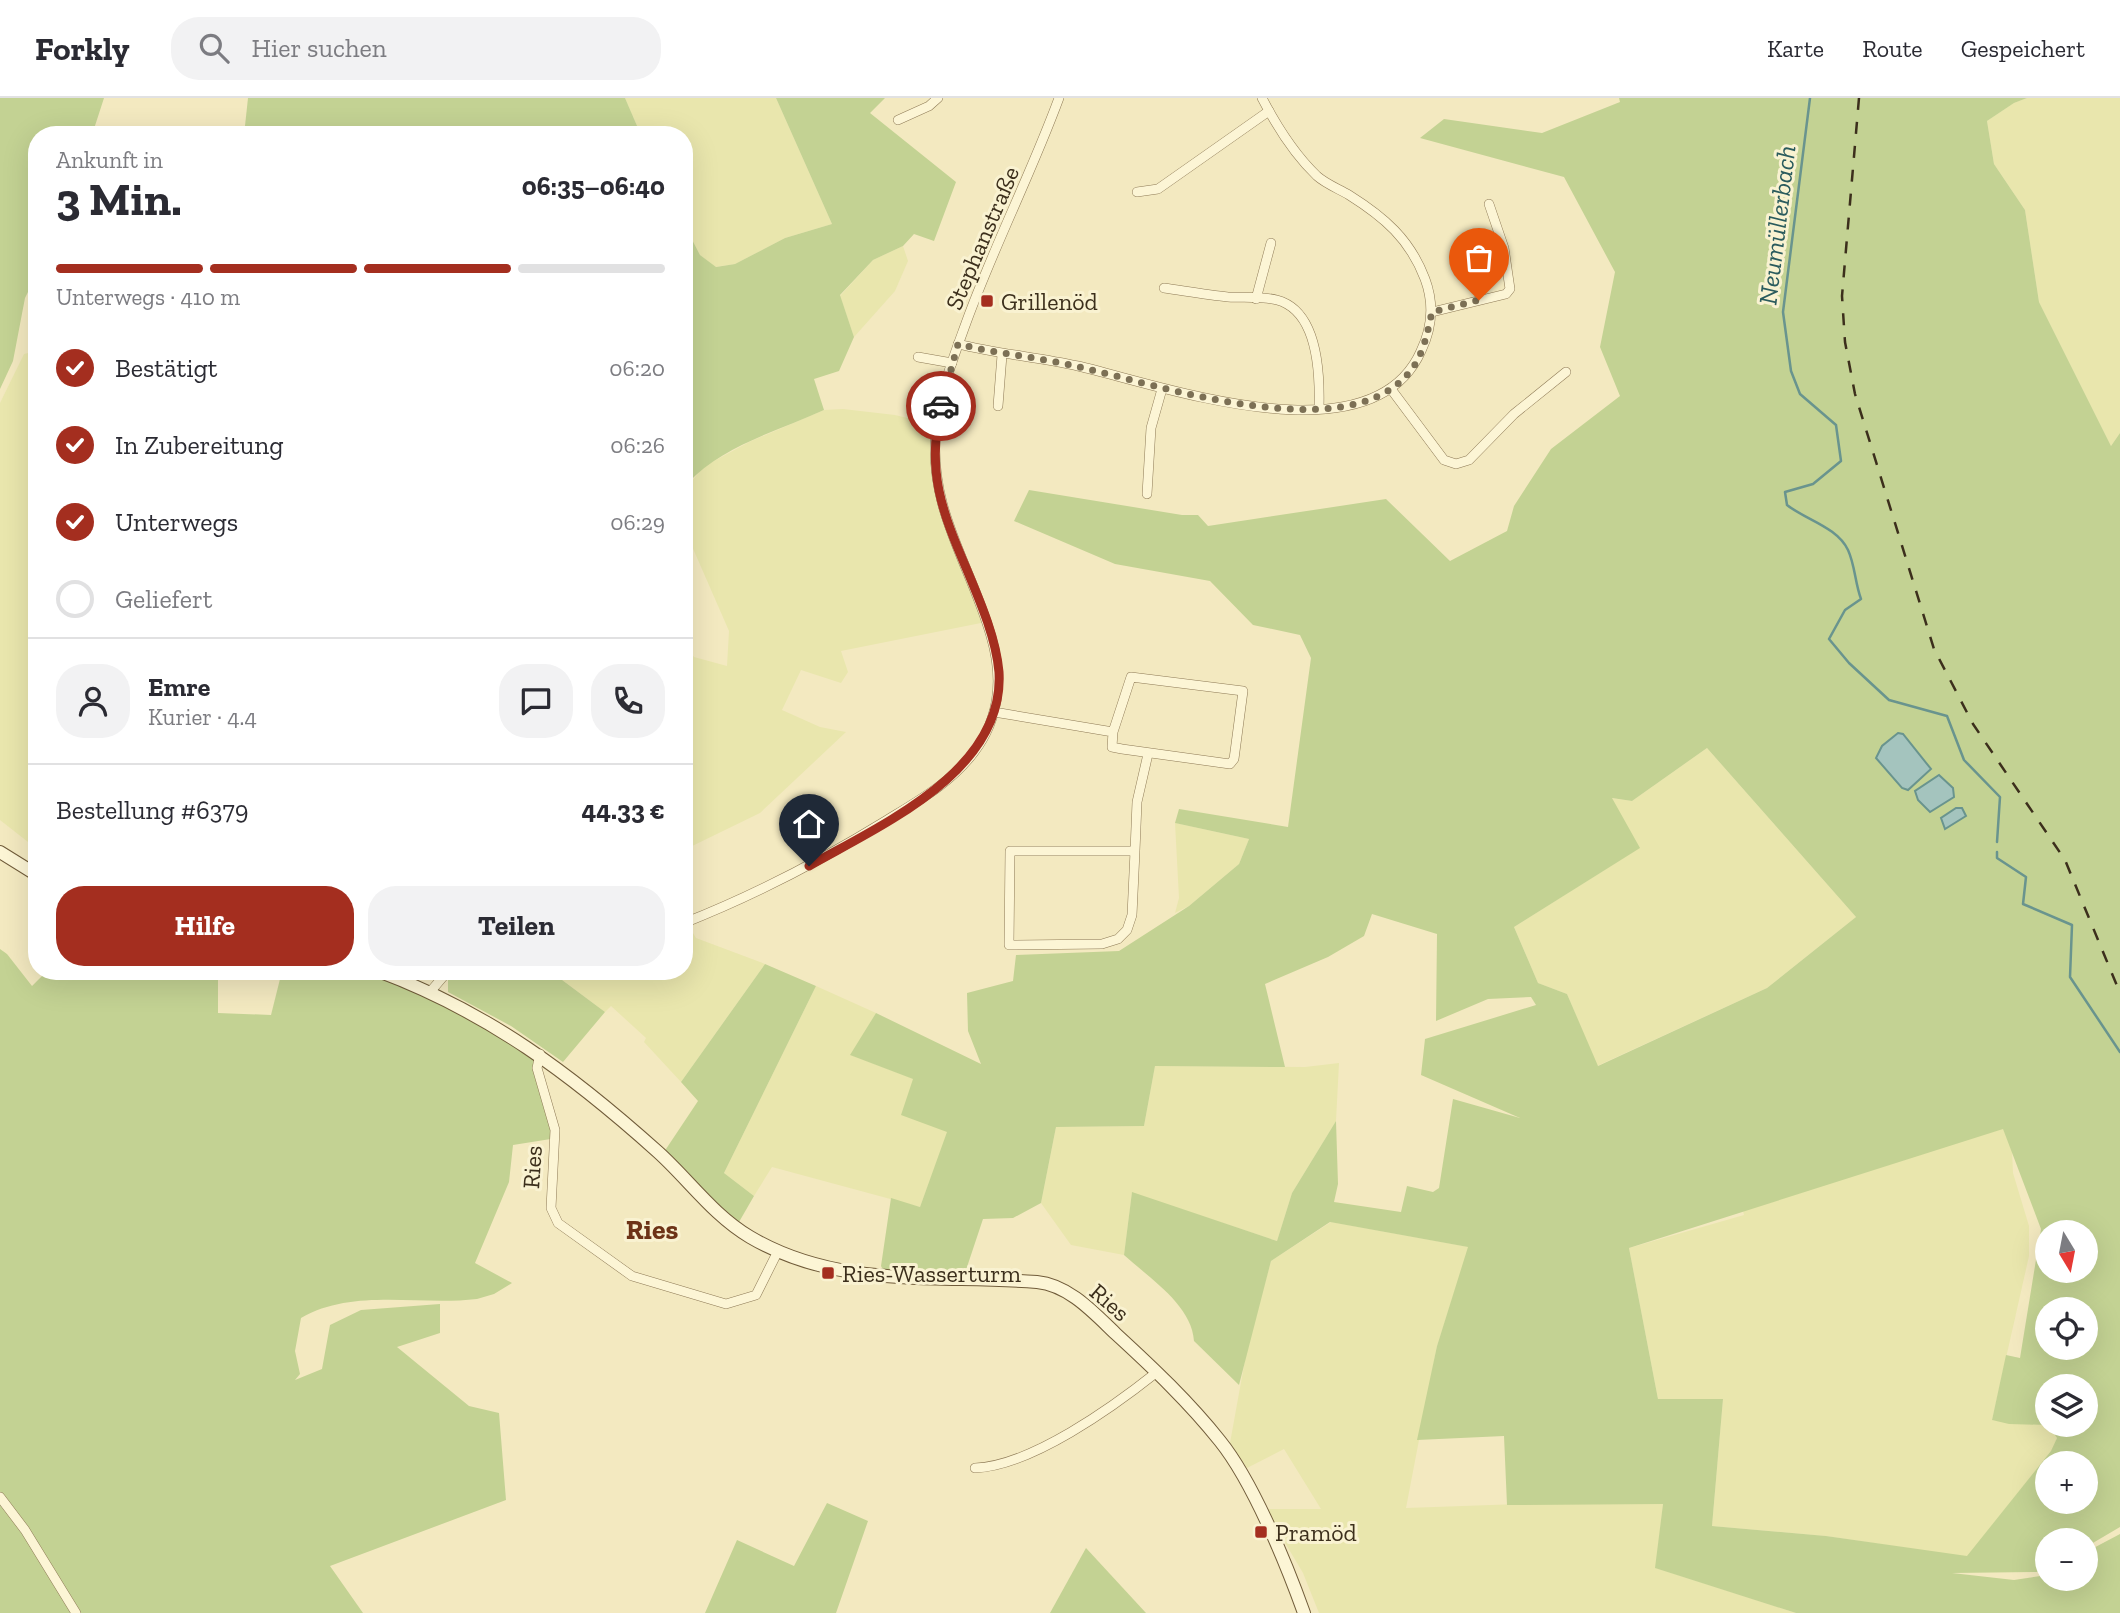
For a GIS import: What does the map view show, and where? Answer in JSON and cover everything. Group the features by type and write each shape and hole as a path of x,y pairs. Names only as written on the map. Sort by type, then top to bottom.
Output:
{"street":[{"path":"898,121 929,106 938,98"},
{"name":"Stephanstraße","path":"693,919 809,866 931,792 955,773 975,751 994,712 999,672 995,652 946,523 934,470 936,425 952,363 981,279 1035,164 1059,98"},
{"path":"958,344 1002,355 1079,367 1210,400 1263,407 1346,408 1371,400 1391,389 1407,375 1426,340 1432,312 1426,281 1408,244 1382,215 1318,177 1262,98"},
{"path":"1137,192 1158,189 1269,111"},
{"path":"1432,312 1506,294 1510,289 1504,248 1489,204"},
{"path":"1256,299 1271,243"},
{"path":"1164,288 1278,300 1297,314 1309,330 1317,354 1319,408"},
{"path":"998,406 1002,355"},
{"path":"918,357 952,363"},
{"path":"1391,389 1444,460 1456,464 1469,460 1514,414 1566,372"},
{"path":"1147,494 1151,428 1162,388"},
{"path":"1131,677 1244,691 1233,762 1227,765 1112,747 1113,732 1131,677"},
{"path":"994,712 1113,732"},
{"path":"1135,851 1010,851 1009,945 1102,944 1118,939 1130,923 1132,915 1135,851 1137,802 1149,754"},
{"path":"0,852 28,869"},
{"name":"Ries","path":"400,980 430,992 505,1031 540,1054 661,1154 726,1219 778,1251 837,1269 905,1279 1039,1282 1051,1285 1082,1303 1157,1372 1222,1443 1269,1529 1304,1613"},
{"path":"430,992 440,980"},
{"name":"Ries","path":"540,1054 537,1068 555,1130 551,1208 558,1223 632,1276 726,1304 756,1295 778,1251"},
{"path":"975,1468 993,1468 1022,1457 1119,1402 1157,1372"},
{"path":"0,1497 76,1613"}],"shaded area":[{"path":"625,98 776,98 832,224 785,238 735,264 715,267 700,255 693,241 693,126 637,126"},
{"path":"2027,98 2120,98 2120,433 2111,446 2039,302 2025,210 1994,164 1987,121 2014,103"},
{"path":"903,246 908,261 895,291 854,337 840,296 873,260"},
{"path":"28,353 28,842 0,820 0,403 24,354"},
{"path":"843,409 895,415 936,425 934,470 986,622 841,651 848,672 841,683 801,670 782,710 820,727 846,732 760,813 693,846 693,656 727,666 729,631 693,549 693,480 703,467 749,442 824,410"},
{"path":"1707,748 1856,917 1767,988 1597,1066 1567,994 1538,983 1514,927 1639,848 1611,798 1632,801"},
{"path":"1175,823 1249,839 1239,864 1189,906 1175,913 1179,898"},
{"path":"693,933 696,938 765,964 681,1082 644,1042 646,1038 611,1006 605,1012 562,980 693,980"},
{"path":"816,986 876,1013 851,1055 914,1079 948,1132 920,1207 772,1167 754,1196 724,1173"},
{"path":"1339,1063 1336,1121 1292,1193 1277,1241 1132,1193 1124,1255 1071,1245 1041,1203 1056,1127 1144,1126 1155,1066 1305,1067"},
{"path":"2003,1128 2012,1150 2013,1173 2029,1226 2029,1256 1992,1420 2035,1424 2035,1437 2057,1438 2052,1451 2035,1451 2035,1472 1967,1557 1826,1536 1712,1526 1723,1399 1658,1399 1629,1248 1744,1215 1743,1211"},
{"path":"1331,1222 1469,1247 1437,1346 1406,1508 1545,1503 1663,1504 1656,1568 1796,1613 1319,1613 1303,1573 1265,1509 1321,1509 1284,1449 1247,1468 1230,1443 1247,1349 1271,1261"}],"green space":[{"path":"0,98 104,98 95,126 28,126 28,292 13,361 0,389"},
{"path":"248,98 625,98 637,126 245,126"},
{"path":"776,98 885,98 870,113 956,182 934,241 914,234 903,246 873,260 840,295 854,337 839,371 814,379 824,410 734,449 693,478 693,241 700,255 716,267 735,264 785,238 832,224"},
{"path":"1619,98 2027,98 2014,103 1987,121 1994,164 2025,210 2039,302 2111,446 2120,433 2120,1527 2098,1540 2098,1528 2035,1528 2035,1572 1952,1573 2014,1580 2035,1577 2035,1591 2098,1591 2098,1546 2120,1534 2120,1613 1796,1613 1655,1568 1663,1504 1507,1505 1504,1436 1417,1440 1437,1346 1468,1247 1330,1222 1271,1261 1239,1385 1194,1341 1186,1316 1178,1304 1124,1255 1132,1192 1277,1241 1292,1193 1336,1121 1338,1184 1334,1202 1401,1212 1407,1186 1433,1192 1439,1188 1453,1099 1520,1118 1421,1075 1425,1039 1536,1005 1531,997 1488,999 1436,1021 1437,934 1372,914 1364,936 1328,957 1265,984 1285,1067 1155,1066 1144,1126 1056,1127 1041,1203 1013,1218 983,1219 964,1276 883,1270 881,1266 891,1198 920,1207 947,1132 901,1115 913,1079 850,1055 876,1013 981,1064 968,1031 967,993 1013,981 1016,955 1119,951 1189,906 1239,864 1249,839 1175,823 1179,809 1288,827 1311,658 1300,635 1253,625 1210,581 1115,564 1014,521 1029,490 1182,515 1198,515 1208,526 1386,499 1450,561 1507,531 1514,506 1551,449 1620,396 1600,347 1615,272 1564,177 1420,138 1444,119 1542,133 1620,102","holes":["1707,748 1856,917 1767,988 1598,1066 1567,994 1538,983 1514,927 1640,848 1612,798 1632,801","2003,1129 2038,1220 2098,1220 2098,1283 2035,1283 2035,1266 2020,1358 2006,1355 1992,1420 2009,1424 2035,1425 2035,1374 2098,1374 2098,1437 2056,1437 2051,1451 2098,1451 2098,1514 2035,1514 2035,1471 1967,1556 1826,1536 1712,1526 1723,1399 1658,1399 1629,1248"]},
{"path":"0,949 32,986 38,980 218,980 218,1013 271,1015 280,980 400,980 430,992 538,1061 557,1138 513,1145 509,1182 475,1263 512,1283 494,1294 477,1299 364,1301 321,1309 301,1318 295,1351 300,1374 295,1380 322,1369 330,1325 361,1310 440,1304 440,1333 397,1347 469,1406 499,1413 506,1500 330,1566 363,1613 0,1613"},
{"path":"765,964 816,986 724,1173 754,1196 739,1222 664,1152 698,1101 681,1082"},
{"path":"448,980 562,980 605,1012 563,1062 511,1026 448,992"},
{"path":"827,1503 868,1521 836,1613 705,1613 737,1540 794,1566"},
{"path":"1086,1548 1146,1613 1050,1613"}],"water":[{"path":"1898,733 1903,734 1931,769 1908,790 1902,788 1876,758 1882,746"},
{"path":"1939,775 1953,788 1954,797 1930,812 1918,800 1915,791"},
{"path":"1956,808 1962,808 1966,816 1945,829 1941,818"}],"waterway":[{"name":"Neumüllerbach","path":"1810,98 1783,312 1791,371 1800,394 1836,425 1841,461 1813,484 1785,492 1787,505 1837,535 1850,556 1861,599 1845,610 1829,639 1849,663 1889,700 1947,716 1964,760 2000,797 1997,842"},
{"name":"Neumüllerbach","path":"1997,852 1997,858 2026,877 2023,904 2072,925 2070,977 2120,1052"}],"railway":[{"path":"1859,98 1842,296 1845,342 1855,394 1934,649 1973,724 2065,860 2120,993"}],"way so far":[{"path":"941,406 958,344 1002,355 1079,367 1210,400 1263,407 1346,408 1371,400 1391,389 1407,375 1426,340 1432,312 1479,300"}],"place":[{"name":"Grillenöd","path":"987,301"},
{"name":"Ries-Wasserturm","path":"828,1273"},
{"name":"Pramöd","path":"1261,1532"}],"district":[{"name":"Ries","path":"652,1229"}],"route":[{"path":"809,866 870,831 931,792 955,773 975,751 992,718 999,672 995,652 967,571 946,523 934,470 936,427 941,406"}]}
